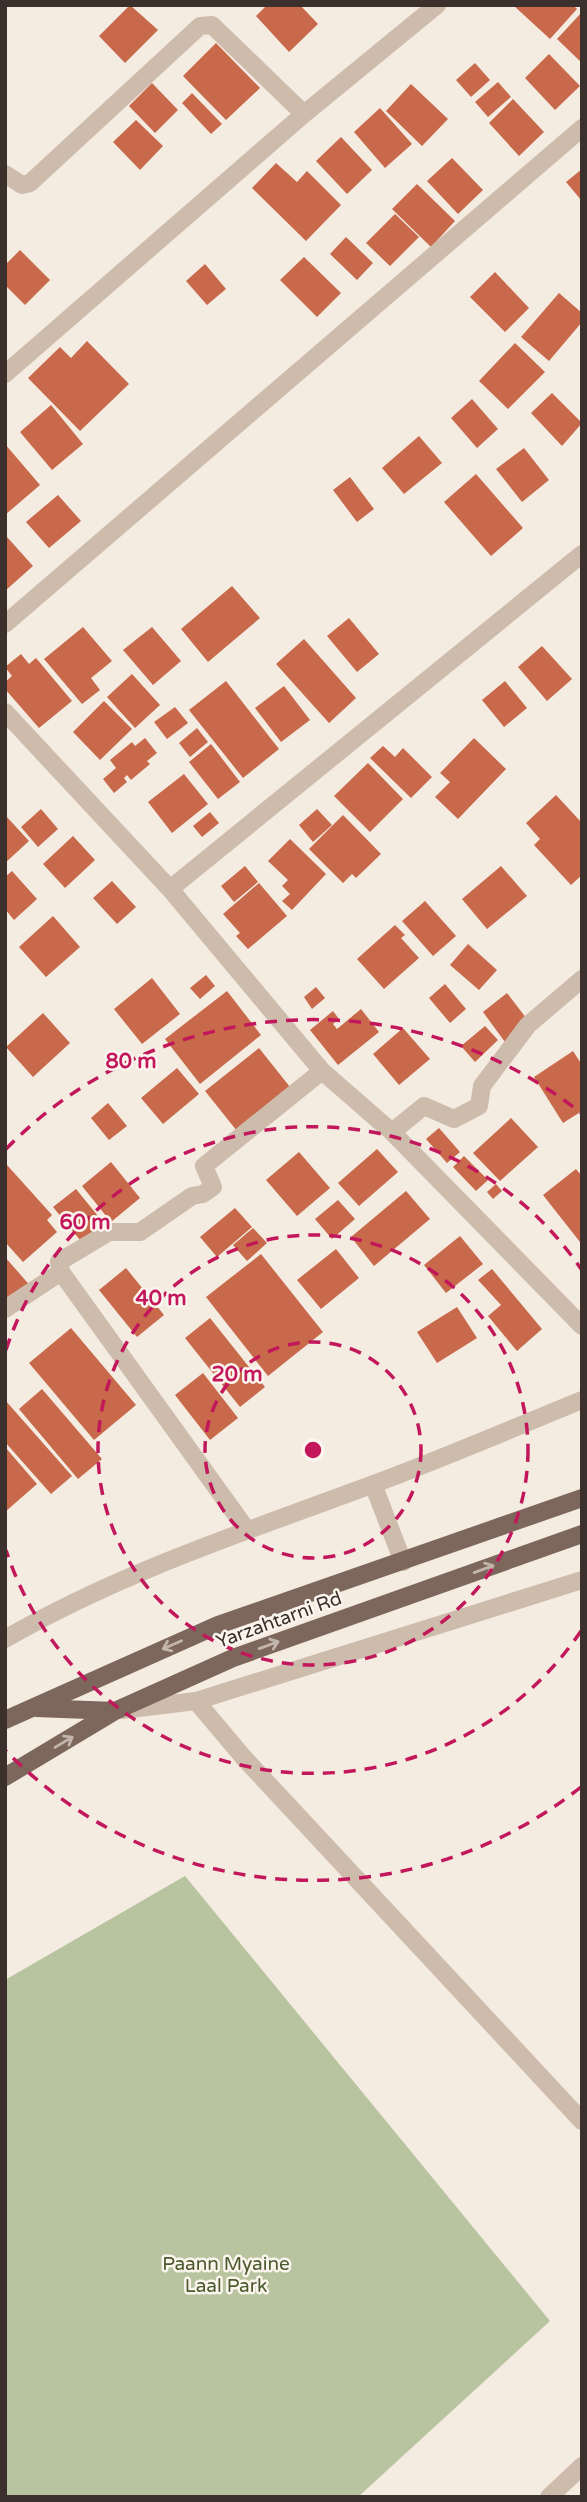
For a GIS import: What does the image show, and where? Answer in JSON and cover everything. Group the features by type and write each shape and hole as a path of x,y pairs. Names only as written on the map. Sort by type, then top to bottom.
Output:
{"main road":[{"name":"Yarzahtarni Rd","path":"5,1720 218,1625 582,1498"},
{"name":"Yarzahtarni Rd","path":"5,1777 116,1711 233,1658 582,1534"},
{"path":"5,1712 32,1707 116,1711"}],"street":[{"path":"5,374 304,114 437,5"},
{"path":"5,174 22,185 30,183 200,26 212,25 304,114"},
{"path":"5,624 582,128"},
{"path":"170,889 582,554"},
{"path":"5,712 170,889 322,1071 393,1132 582,1326"},
{"path":"393,1132 424,1105 454,1119 479,1106 482,1086 528,1025 582,979"},
{"path":"247,1530 61,1272 60,1262 109,1232 140,1232 192,1196 203,1194 213,1187 204,1167 322,1071"},
{"path":"5,1309 61,1272"},
{"path":"5,1639 43,1618 172,1557 373,1484 582,1400"},
{"path":"373,1484 403,1562"},
{"path":"116,1711 196,1701 303,1670 582,1580"},
{"path":"196,1701 244,1758 582,2121"},
{"path":"550,2497 582,2466"}],"green space":[{"name":"Paann Myaine Laal Park","path":"185,1876 550,2321 358,2497 5,2497 5,1980"}],"building":[{"path":"130,5 158,30 125,63 99,36"},
{"path":"267,5 300,5 318,24 289,52 256,16"},
{"path":"513,5 573,5 577,9 550,39"},
{"path":"582,12 582,63 557,39"},
{"path":"216,43 260,88 226,120 183,76"},
{"path":"549,54 580,86 555,110 525,78"},
{"path":"475,63 490,80 471,97 456,80"},
{"path":"498,82 511,97 488,117 475,102"},
{"path":"152,83 178,110 155,133 129,106"},
{"path":"411,84 448,119 422,146 386,111"},
{"path":"192,93 222,124 211,134 182,103"},
{"path":"513,99 544,132 519,156 489,123"},
{"path":"380,108 412,144 385,168 354,132"},
{"path":"136,120 163,146 140,170 113,142"},
{"path":"341,137 372,170 347,194 316,161"},
{"path":"452,158 483,190 458,214 427,181"},
{"path":"276,163 297,182 307,171 341,205 306,241 252,188"},
{"path":"582,169 582,201 566,182"},
{"path":"417,184 455,221 431,247 392,209"},
{"path":"395,214 419,237 390,266 366,243"},
{"path":"346,237 373,263 357,280 330,254"},
{"path":"20,250 50,280 25,305 5,285 5,265"},
{"path":"304,257 341,293 317,317 280,280"},
{"path":"205,264 226,289 207,305 186,281"},
{"path":"495,272 529,308 505,332 470,297"},
{"path":"559,293 582,313 582,322 549,361 521,337"},
{"path":"87,341 129,384 80,431 28,378 60,347 71,358"},
{"path":"515,343 545,372 508,409 479,381"},
{"path":"552,393 582,423 562,446 531,413"},
{"path":"472,399 498,429 477,448 451,418"},
{"path":"51,405 83,444 52,470 20,432"},
{"path":"419,436 442,463 404,494 382,468"},
{"path":"5,444 40,485 5,515"},
{"path":"524,448 549,480 522,502 496,469"},
{"path":"476,474 523,528 491,556 444,502"},
{"path":"350,477 374,509 357,522 333,490"},
{"path":"58,495 81,521 49,548 26,522"},
{"path":"7,537 33,566 5,591 5,538"},
{"path":"232,586 260,618 208,662 181,629"},
{"path":"349,618 379,654 357,672 327,636"},
{"path":"83,627 112,661 91,678 100,690 82,704 44,659"},
{"path":"152,627 181,661 153,685 123,650"},
{"path":"304,639 356,698 329,723 276,664"},
{"path":"542,646 572,679 547,701 518,667"},
{"path":"21,654 29,664 36,658 72,701 39,728 5,689 5,682 12,676 5,667"},
{"path":"132,674 160,705 135,728 107,697"},
{"path":"226,681 279,749 243,778 189,710"},
{"path":"505,681 527,708 504,727 482,700"},
{"path":"284,686 310,720 281,742 255,708"},
{"path":"104,701 132,729 100,760 73,732"},
{"path":"175,707 188,723 167,739 154,722"},
{"path":"197,728 208,742 190,757 179,743"},
{"path":"145,738 157,753 147,761 150,764 131,780 127,775 124,778 127,782 114,793 103,779 116,768 110,760 132,742 135,746"},
{"path":"474,738 506,769 458,819 435,797 450,782 440,773"},
{"path":"211,744 240,782 218,799 189,762"},
{"path":"383,746 395,757 403,748 432,777 411,798 370,758"},
{"path":"368,763 403,799 370,832 334,796"},
{"path":"184,774 208,804 172,833 148,802"},
{"path":"556,795 582,823 582,875 571,885 534,845 540,839 526,823"},
{"path":"41,809 58,829 38,847 21,827"},
{"path":"317,809 332,825 313,842 299,825"},
{"path":"210,812 219,823 202,837 193,826"},
{"path":"5,815 29,841 5,863"},
{"path":"343,815 381,854 356,878 352,874 343,883 309,849"},
{"path":"73,836 95,860 65,888 43,864"},
{"path":"290,839 326,874 292,910 282,901 290,894 282,886 288,880 268,861"},
{"path":"245,866 258,882 234,902 221,886"},
{"path":"501,866 527,896 487,929 462,899"},
{"path":"12,871 37,899 14,920 5,909 5,877"},
{"path":"112,881 136,907 117,924 93,898"},
{"path":"259,883 287,916 248,949 236,936 240,933 223,914"},
{"path":"425,901 456,936 433,956 402,921"},
{"path":"53,916 80,947 46,977 19,947"},
{"path":"395,925 405,935 401,938 419,958 384,989 357,959"},
{"path":"468,944 497,970 479,990 450,965"},
{"path":"206,975 215,986 200,999 190,988"},
{"path":"152,978 180,1014 142,1044 114,1009"},
{"path":"445,984 466,1009 450,1023 429,998"},
{"path":"316,987 325,998 312,1009 304,997"},
{"path":"227,991 261,1035 200,1084 165,1039"},
{"path":"507,993 530,1023 505,1042 483,1012"},
{"path":"361,1009 379,1032 338,1065 310,1030 333,1011 339,1019 333,1024 337,1029"},
{"path":"43,1013 70,1043 33,1077 6,1047"},
{"path":"485,1026 498,1040 475,1062 461,1046"},
{"path":"403,1028 430,1059 399,1085 373,1054"},
{"path":"259,1048 294,1092 241,1136 205,1091"},
{"path":"573,1051 582,1065 582,1111 563,1123 534,1077"},
{"path":"177,1068 199,1094 163,1124 141,1098"},
{"path":"108,1103 127,1126 109,1140 91,1118"},
{"path":"511,1118 538,1147 500,1181 473,1153"},
{"path":"439,1128 460,1152 447,1163 426,1139"},
{"path":"377,1149 398,1172 359,1206 338,1183"},
{"path":"299,1152 330,1188 297,1216 266,1180"},
{"path":"464,1156 488,1180 476,1191 453,1167"},
{"path":"111,1162 140,1198 111,1222 82,1186"},
{"path":"7,1165 52,1215 47,1220 57,1232 23,1262 5,1242"},
{"path":"576,1169 582,1176 580,1242 543,1195"},
{"path":"496,1184 502,1191 493,1199 487,1192"},
{"path":"76,1189 107,1227 84,1245 53,1207"},
{"path":"406,1191 430,1219 374,1266 351,1237"},
{"path":"338,1200 355,1219 332,1239 315,1219"},
{"path":"235,1208 252,1227 217,1257 200,1237"},
{"path":"253,1228 267,1243 247,1261 233,1245"},
{"path":"460,1236 483,1264 446,1293 424,1265"},
{"path":"336,1249 359,1278 321,1309 297,1280"},
{"path":"261,1254 323,1332 268,1376 206,1297"},
{"path":"5,1257 33,1289 5,1307"},
{"path":"126,1268 164,1315 137,1337 99,1290"},
{"path":"492,1269 542,1329 517,1351 488,1316 501,1305 478,1280"},
{"path":"457,1307 477,1338 437,1363 417,1332"},
{"path":"210,1318 265,1387 240,1407 185,1338"},
{"path":"71,1328 136,1405 94,1440 29,1363"},
{"path":"203,1373 238,1418 210,1440 175,1395"},
{"path":"42,1389 102,1459 78,1479 19,1409"},
{"path":"5,1400 72,1476 51,1494 5,1442"},
{"path":"5,1447 37,1484 5,1512"}]}
